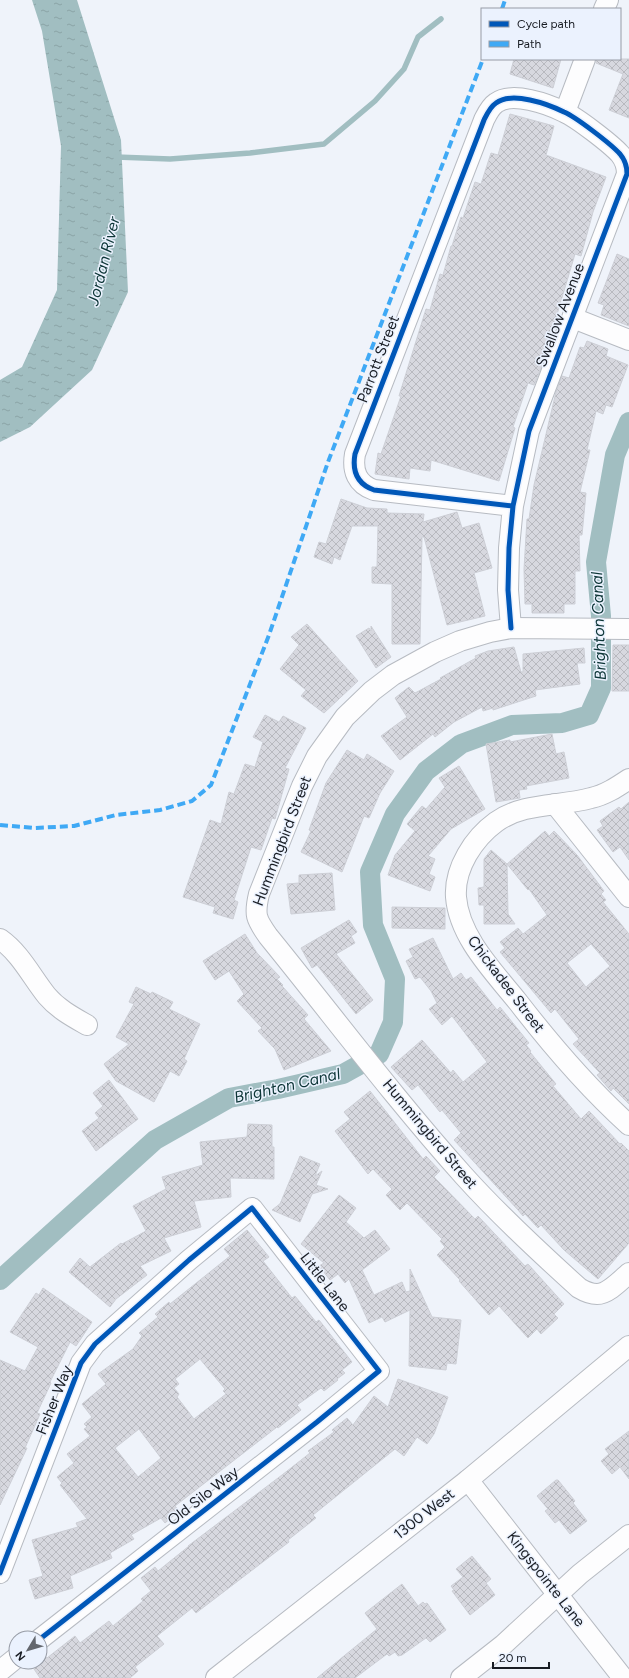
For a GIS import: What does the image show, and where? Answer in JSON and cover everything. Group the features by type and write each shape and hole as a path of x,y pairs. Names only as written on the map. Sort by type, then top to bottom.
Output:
{"street":[{"path":"565,112 585,60"},
{"name":"Swallow Avenue","path":"496,102 512,98 522,98 565,112 611,145 621,155 627,166 627,174 622,190 528,431 513,506 509,548 508,590 511,628"},
{"name":"Parrott Street","path":"496,102 491,107 484,120 380,386 353,463 356,476 360,482 366,487 374,490 513,506"},
{"path":"573,318 629,340"},
{"name":"Hummingbird Street","path":"629,629 511,628 490,632 460,641 413,663 393,675 372,691 345,717 332,733 317,756 302,786 259,894 255,909 260,926 429,1136 495,1209 579,1288 597,1294 605,1292 629,1273"},
{"name":"Chickadee Street","path":"629,780 614,789 592,798 535,806 516,811 497,821 480,835 469,850 458,879 456,896 459,913 468,934 479,952 543,1034 580,1077 629,1125"},
{"path":"555,804 629,897"},
{"path":"0,939 14,950 48,997 67,1013 87,1025"},
{"name":"Little Lane","path":"252,1208 379,1371"},
{"name":"Fisher Way","path":"0,1573 62,1411 85,1358 95,1344 189,1260 252,1208"},
{"name":"1300 West","path":"216,1678 468,1480 629,1346"},
{"name":"Old Silo Way","path":"48,1633 379,1371"},
{"name":"Kingspointe Lane","path":"468,1480 623,1678"},
{"path":"461,1678 503,1645 559,1595 580,1574 629,1534"},
{"path":"0,1671 8,1664"}],"water":[{"name":"Jordan River","path":"32,0 77,0 121,140 128,292 92,370 30,427 0,442 0,380 22,367 57,290 61,146 42,31"}],"building":[{"path":"629,59 629,118 609,110 623,74 596,63 596,60"},
{"path":"514,60 561,60 553,88 510,74"},
{"path":"510,114 554,126 546,155 606,177 593,212 581,256 575,254 541,368 534,385 528,383 513,427 515,428 499,481 431,460 430,471 410,468 409,479 375,474 378,453 381,454 401,396 399,396 426,309 430,310 440,274 443,275 451,246 461,217 463,218 475,182 481,184 491,153 498,155"},
{"path":"617,254 629,259 629,326 601,315 604,305 598,303"},
{"path":"587,341 608,349 606,356 628,365 612,407 606,405 603,414 596,411 587,450 590,450 580,492 586,493 582,535 579,535 580,571 575,571 575,604 564,604 564,613 532,613 532,604 525,604 524,569 527,519 529,519 534,485 556,392 562,376 569,378 580,347 584,348"},
{"path":"341,499 367,508 387,509 387,513 424,514 423,522 457,512 462,528 479,523 492,568 474,573 485,616 447,625 424,537 422,537 420,644 392,644 392,584 372,583 372,567 377,567 378,526 352,526 340,560 334,557 332,564 314,557 319,542 326,544"},
{"path":"307,624 358,681 324,713 301,696 306,690 280,669 299,645 291,637"},
{"path":"371,626 391,657 376,668 356,636 369,628 371,631"},
{"path":"613,645 629,645 629,691 612,691"},
{"path":"514,647 521,672 523,672 523,654 584,648 585,663 577,663 580,684 535,690 536,696 493,710 493,708 483,711 482,707 454,722 435,737 433,734 400,760 381,736 407,717 395,698 409,687 415,693 476,658 475,656 488,651"},
{"path":"265,715 279,722 283,716 306,728 285,768 289,769 275,819 272,818 261,850 251,847 234,900 238,902 233,919 213,913 215,907 183,897 210,820 221,824 229,792 234,794 245,764 255,767 263,742 253,737"},
{"path":"552,734 556,754 564,752 569,778 526,786 527,789 519,790 520,798 496,802 486,744 510,740 510,742"},
{"path":"347,750 364,760 367,754 394,771 380,793 369,818 364,816 342,872 301,852 311,831 309,830 326,783"},
{"path":"459,766 485,809 451,829 428,856 435,859 429,874 435,877 430,891 388,875 395,855 415,831 407,824 422,806 426,809 445,787 439,778"},
{"path":"629,802 629,860 620,847 613,852 597,830 603,826 600,821 619,807 621,809"},
{"path":"545,831 549,836 554,831 577,855 604,891 601,894 606,900 603,902 629,934 629,1104 613,1088 611,1091 597,1075 600,1073 573,1044 579,1039 555,1009 551,1013 500,952 505,948 500,942 518,928 523,934 547,915 529,889 528,890 507,864","holes":["591,944 610,966 586,987 567,963"]},
{"path":"491,850 507,864 508,914 515,924 484,924 484,905 479,905 478,888 484,887 484,859"},
{"path":"332,873 335,910 291,914 287,884 299,883 299,875"},
{"path":"392,907 445,908 445,929 392,928"},
{"path":"349,920 357,932 351,936 355,943 336,954 373,1000 356,1014 317,965 312,968 301,948"},
{"path":"245,934 257,953 280,977 277,979 283,985 282,986 308,1015 304,1019 331,1051 284,1070 275,1049 258,1031 262,1028 237,1001 244,994 229,971 215,980 203,961"},
{"path":"433,938 453,979 461,973 466,980 471,977 497,1010 500,1007 529,1043 526,1045 531,1051 530,1052 556,1084 553,1086 581,1119 589,1111 620,1144 621,1143 629,1151 629,1243 598,1279 564,1250 541,1225 538,1228 525,1214 523,1216 454,1140 461,1133 442,1110 440,1112 418,1085 412,1090 391,1067 422,1040 451,1073 453,1070 463,1082 487,1062 452,1016 442,1025 429,1009 437,1003 431,991 420,977 415,979 406,961 413,957 409,949"},
{"path":"136,987 151,994 152,992 173,1002 169,1009 200,1024 184,1059 187,1061 179,1076 170,1071 154,1102 116,1081 104,1064 129,1044 116,1037 134,1004 129,1002"},
{"path":"109,1080 138,1119 96,1151 82,1131 99,1118 95,1113 103,1106 93,1093"},
{"path":"370,1091 423,1159 426,1156 440,1171 434,1177 475,1219 478,1216 525,1266 528,1264 564,1304 554,1314 558,1318 541,1334 537,1329 528,1338 499,1306 489,1315 437,1255 445,1247 440,1241 442,1239 407,1203 400,1210 386,1195 392,1189 373,1169 368,1174 335,1131 350,1119 344,1112"},
{"path":"248,1124 272,1125 274,1179 230,1178 231,1197 194,1201 201,1227 164,1238 171,1251 140,1266 147,1275 116,1299 110,1307 69,1272 80,1258 90,1267 121,1243 122,1244 146,1231 133,1206 166,1189 162,1177 203,1165 200,1142 247,1137"},
{"path":"300,1156 320,1164 315,1176 322,1171 316,1185 328,1189 312,1194 300,1222 272,1210 280,1204"},
{"path":"339,1195 356,1208 346,1222 364,1238 375,1230 390,1249 362,1270 374,1295 402,1282 406,1292 410,1291 410,1269 432,1317 461,1320 456,1364 447,1363 446,1370 409,1366 410,1310 385,1322 382,1317 369,1323 349,1279 345,1283 338,1274 330,1280 319,1266 324,1263 301,1244"},
{"path":"247,1230 269,1257 263,1261 292,1298 295,1296 316,1322 319,1320 352,1362 342,1370 345,1373 337,1379 338,1380 324,1391 321,1388 297,1405 301,1410 175,1506 179,1511 165,1523 161,1518 131,1535 134,1539 110,1553 112,1558 70,1576 73,1588 35,1599 29,1580 43,1576 32,1540 78,1527 76,1523 87,1519 60,1485 62,1483 57,1477 74,1463 67,1454 90,1436 84,1429 87,1427 84,1424 92,1417 82,1404 106,1384 98,1374 133,1349 142,1336 139,1333 158,1317 155,1314 169,1302 170,1304 230,1256 224,1249","holes":["200,1359 225,1389 223,1391 226,1394 194,1419 177,1397 179,1394 174,1388 179,1384 175,1379","139,1429 161,1458 138,1477 115,1448"]},
{"path":"43,1288 92,1322 76,1346 70,1342 50,1382 51,1383 37,1413 40,1414 25,1448 27,1448 0,1505 0,1360 25,1371 38,1347 10,1332 36,1293 39,1295"},
{"path":"398,1379 448,1397 434,1434 427,1444 417,1437 404,1456 395,1449 313,1515 316,1518 288,1540 289,1542 196,1613 192,1608 157,1636 164,1644 135,1667 138,1671 130,1678 40,1678 35,1670 48,1670 48,1657 75,1636 80,1643 109,1621 113,1626 143,1601 141,1599 151,1591 141,1578 155,1567 158,1571 188,1546 282,1475 310,1453 308,1451 334,1432 332,1430 347,1418 353,1425 374,1396 388,1407"},
{"path":"629,1431 629,1479 620,1467 612,1474 601,1461 609,1454 605,1449"},
{"path":"556,1480 558,1480 575,1501 573,1503 587,1521 570,1534 559,1520 555,1523 545,1511 548,1509 537,1496"},
{"path":"472,1556 491,1579 486,1583 495,1595 470,1615 452,1591 454,1590 451,1586 463,1577 456,1569"},
{"path":"402,1584 418,1606 423,1602 425,1604 427,1603 446,1630 430,1642 426,1638 402,1655 398,1656 395,1652 389,1656 387,1654 355,1678 317,1678 377,1629 365,1613"}],"waterway":[{"path":"116,157 170,159 250,153 324,144 375,101 404,69 418,37 441,19"},
{"name":"Brighton Canal","path":"0,1280 155,1140 229,1098 278,1089 343,1074 379,1054 393,1022 395,979 373,925 370,872 395,814 426,771 461,744 512,725 562,723 589,715 601,688 601,616 596,562 615,455 629,422"}],"marked path":[{"path":"502,8 505,0"},
{"path":"0,825 34,828 74,826 116,815 160,810 192,801 211,785 269,635 328,462 483,60"}],"cycle path":[{"path":"511,628 508,590 509,548 513,506 529,431 627,174 627,168 620,154 577,119 540,102 520,98 511,98 496,103 484,120 355,454 354,460 357,476 363,484 374,490 513,506"},
{"path":"0,1573 81,1363 95,1344 189,1260 252,1208 379,1371 317,1422 48,1633"}]}
